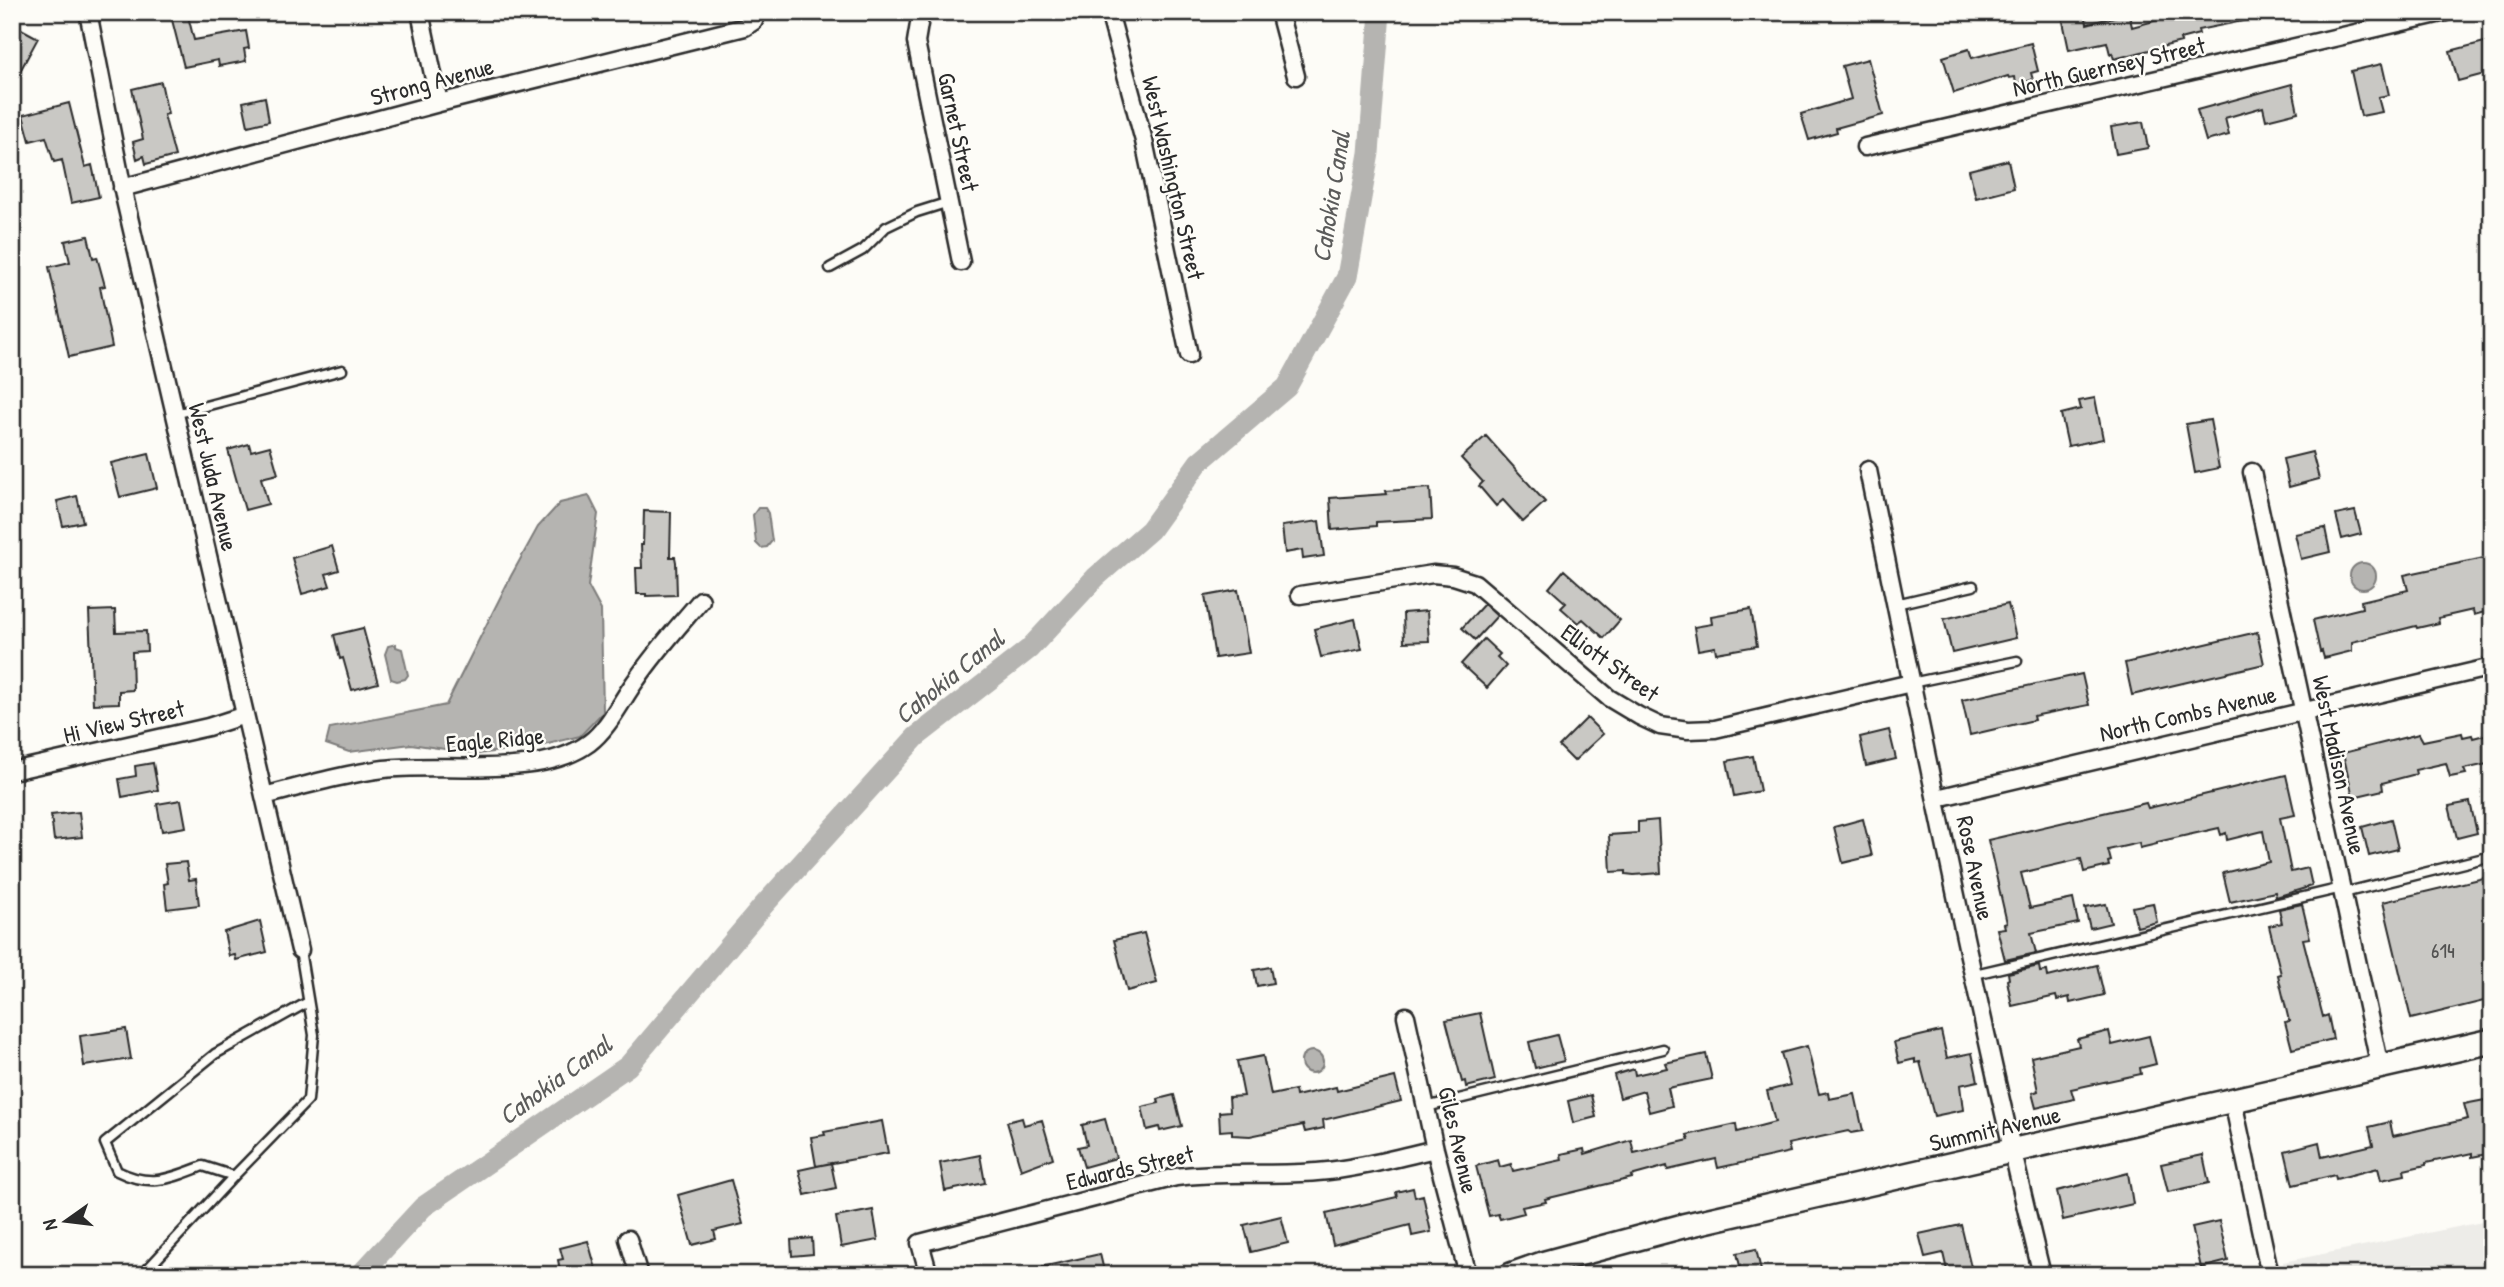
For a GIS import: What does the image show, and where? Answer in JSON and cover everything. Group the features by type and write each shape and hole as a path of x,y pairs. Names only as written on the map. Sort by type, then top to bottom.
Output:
{"street":[{"name":"West Juda Avenue","path":"88,12 122,188 300,950"},
{"path":"420,12 439,103"},
{"name":"Garnet Street","path":"921,12 916,42 961,262"},
{"name":"West Washington Street","path":"1109,12 1144,141 1189,355"},
{"path":"1279,12 1296,76"},
{"name":"North Guernsey Street","path":"1865,147 2446,12"},
{"name":"Strong Avenue","path":"122,188 439,103 745,27 755,17"},
{"name":"Rose Avenue","path":"1868,470 1911,683 2042,1275"},
{"name":"West Madison Avenue","path":"2252,472 2380,1067"},
{"name":"Elliott Street","path":"1300,595 1433,574 1453,576 1475,583 1609,698 1660,726 1676,729 1714,729 1911,683"},
{"name":"Eagle Ridge","path":"264,796 384,769 528,764 576,751 596,736 653,657 701,600"},
{"name":"North Combs Avenue","path":"1937,798 2492,667"},
{"name":"Hi View Street","path":"12,771 208,727 245,715"},
{"name":"Giles Avenue","path":"1406,1016 1435,1149 1468,1275"},
{"name":"Summit Avenue","path":"1511,1275 1545,1262 1683,1226 2492,1041"},
{"path":"2233,1101 2270,1275"},
{"name":"Edwards Street","path":"929,1275 920,1243 1176,1177 1207,1173 1319,1172 1371,1164 1435,1149"},
{"path":"628,1238 639,1275"}],"lane":[{"path":"830,268 863,250 886,227 917,212 949,202"},
{"path":"175,414 342,370"},
{"path":"1896,604 1973,586"},
{"path":"1911,683 2017,661"},
{"path":"1975,974 2492,856"},
{"path":"142,1275 309,1100 314,1035 300,950"},
{"path":"234,1176 203,1166 169,1179 136,1180 117,1171 105,1143 215,1054 308,1002"},
{"path":"1426,1107 1663,1049"}],"shaded area":[{"path":"589,496 598,514 588,586 601,610 603,712 580,736 544,745 478,754 411,744 349,752 326,744 330,728 446,705 538,527 560,503"},
{"path":"758,508 765,508 768,513 772,541 767,547 761,548 756,543 753,515"},
{"path":"2363,563 2372,567 2376,576 2372,585 2363,589 2354,585 2350,576 2354,567"},
{"path":"396,644 396,647 402,649 408,675 397,681 391,679 385,654 388,646"},
{"path":"1312,1051 1320,1054 1323,1062 1320,1070 1312,1073 1304,1070 1301,1062 1304,1054"},
{"path":"2492,1220 2492,1275 2285,1275 2283,1262"}],"building":[{"path":"170,12 187,12 194,40 246,31 249,48 244,49 246,61 219,66 218,60 184,67"},
{"path":"2061,12 2085,12 2087,24 2129,13 2132,27 2176,15 2175,12 2247,12 2248,20 2198,30 2199,34 2180,39 2181,42 2114,59 2107,42 2069,50"},
{"path":"12,24 38,38 12,86"},
{"path":"2492,40 2492,72 2458,81 2450,51"},
{"path":"2031,43 2038,71 2031,73 2033,80 2016,84 2015,77 2008,76 1954,93 1943,57 1969,49 1972,58"},
{"path":"1868,59 1883,115 1836,128 1837,132 1809,140 1801,114 1851,99 1842,66"},
{"path":"2382,64 2389,95 2378,97 2382,112 2361,116 2351,71"},
{"path":"161,82 168,114 164,115 175,156 146,164 144,156 137,159 133,142 143,139 132,89"},
{"path":"2292,84 2298,112 2266,120 2263,107 2225,118 2229,135 2206,141 2197,110"},
{"path":"265,97 269,121 248,126 243,102"},
{"path":"69,103 85,167 92,165 99,197 71,203 62,160 54,162 46,137 30,141 23,115"},
{"path":"2143,122 2148,148 2116,154 2111,127"},
{"path":"2008,160 2014,188 1976,198 1969,170"},
{"path":"88,236 93,258 97,257 105,286 100,287 112,347 69,357 49,267 70,262 65,241"},
{"path":"2095,398 2103,439 2068,446 2061,414 2081,409 2079,401"},
{"path":"2210,420 2219,468 2195,473 2186,424"},
{"path":"1486,436 1545,502 1523,522 1503,500 1496,506 1479,486 1483,482 1461,458"},
{"path":"249,444 251,451 270,446 278,474 261,478 268,504 245,510 228,450"},
{"path":"2312,452 2319,479 2289,487 2283,459"},
{"path":"149,454 157,488 120,497 111,463"},
{"path":"1430,488 1432,519 1376,522 1376,526 1332,530 1330,498"},
{"path":"77,496 83,522 63,526 57,501"},
{"path":"644,511 671,512 670,557 675,557 676,562 677,595 637,594 636,568 642,568"},
{"path":"2355,511 2361,534 2342,539 2336,515"},
{"path":"1319,521 1324,556 1303,559 1302,550 1285,553 1282,526"},
{"path":"2325,528 2330,552 2301,559 2295,534"},
{"path":"332,546 339,570 326,574 330,586 302,594 292,558"},
{"path":"2484,558 2492,591 2492,610 2474,615 2473,610 2438,618 2439,623 2352,642 2352,651 2324,658 2322,651 2320,652 2313,620 2362,608 2361,601 2408,590 2404,575"},
{"path":"1564,570 1620,620 1604,638 1583,619 1578,623 1561,608 1566,603 1549,588"},
{"path":"1238,590 1249,653 1215,658 1205,596"},
{"path":"1484,604 1497,616 1475,640 1462,628"},
{"path":"2008,604 2016,638 1952,653 1944,619"},
{"path":"1751,609 1757,646 1716,653 1715,647 1698,650 1694,627 1712,624 1711,616"},
{"path":"115,610 116,632 146,631 147,651 132,652 133,690 119,691 119,703 93,704 89,611"},
{"path":"1427,611 1429,641 1404,642 1403,613"},
{"path":"1355,619 1362,649 1321,657 1314,629"},
{"path":"363,628 378,683 352,690 334,635"},
{"path":"2257,632 2264,664 2132,695 2125,663"},
{"path":"1484,639 1500,654 1497,657 1506,666 1487,688 1461,664"},
{"path":"2082,674 2089,705 2033,716 2034,720 1970,735 1962,700"},
{"path":"1587,718 1603,734 1574,761 1559,746"},
{"path":"1889,730 1896,759 1866,766 1860,737"},
{"path":"2462,733 2463,737 2472,735 2473,738 2492,733 2492,763 2464,769 2466,774 2450,777 2446,763 2415,770 2416,774 2382,783 2383,790 2353,797 2343,753 2419,734 2423,741"},
{"path":"1753,756 1760,791 1734,796 1727,761"},
{"path":"153,763 158,790 122,797 119,779 136,776 135,766"},
{"path":"2286,775 2295,815 2280,818 2291,872 2308,868 2312,886 2276,897 2275,892 2230,902 2223,873 2269,862 2263,831 2227,840 2226,833 2221,835 2219,828 2140,848 2139,843 2108,850 2111,861 2108,862 2109,866 2084,872 2081,859 2021,873 2030,908 2073,899 2078,923 2031,933 2036,953 2005,960 1997,929 2005,928 2004,924 2007,923 1988,840 2146,803 2148,808"},
{"path":"181,800 186,827 162,831 157,804"},
{"path":"2470,802 2477,833 2457,838 2449,806"},
{"path":"79,812 82,837 54,840 51,815"},
{"path":"1863,819 1872,856 1843,863 1834,827"},
{"path":"2391,819 2398,849 2369,856 2362,827"},
{"path":"1658,820 1661,873 1634,875 1626,874 1626,871 1611,872 1609,835 1638,833 1638,822"},
{"path":"186,862 189,880 196,879 199,905 167,909 164,884 168,883 165,864"},
{"path":"2492,876 2492,999 2411,1019 2383,902"},
{"path":"2153,903 2157,922 2137,927 2132,907"},
{"path":"2106,904 2111,923 2090,928 2085,908"},
{"path":"2302,904 2310,938 2303,939 2323,1017 2328,1015 2333,1039 2292,1049 2285,1022 2289,1021 2278,975 2281,974 2269,926 2282,923 2279,909"},
{"path":"260,921 267,952 236,960 235,955 229,956 224,932"},
{"path":"1144,933 1157,983 1127,991 1114,940"},
{"path":"2097,965 2104,995 2070,1003 2069,997 2057,1000 2056,996 2012,1006 2008,973 2039,966 2040,972 2047,971 2048,977"},
{"path":"1270,967 1273,983 1257,986 1254,970"},
{"path":"1480,1013 1495,1080 1466,1087 1465,1081 1462,1082 1446,1020"},
{"path":"126,1029 131,1059 84,1066 80,1036"},
{"path":"1941,1031 1947,1058 1972,1053 1978,1081 1960,1085 1963,1110 1934,1116 1920,1062 1915,1063 1915,1059 1899,1063 1894,1042"},
{"path":"2109,1031 2112,1045 2149,1036 2156,1064 2140,1068 2141,1074 2071,1089 2074,1099 2036,1108 2032,1093 2038,1091 2031,1057 2079,1046 2077,1039"},
{"path":"1557,1035 1564,1061 1535,1068 1529,1042"},
{"path":"1807,1046 1819,1094 1828,1092 1829,1099 1855,1094 1863,1131 1848,1131 1788,1144 1790,1152 1718,1168 1716,1159 1668,1170 1667,1166 1631,1176 1632,1178 1545,1199 1546,1202 1522,1207 1524,1213 1500,1219 1498,1214 1489,1216 1476,1166 1498,1160 1500,1167 1511,1164 1513,1171 1562,1160 1561,1154 1584,1149 1585,1154 1631,1140 1634,1153 1689,1140 1687,1135 1736,1124 1737,1132 1775,1122 1767,1091 1790,1085 1781,1053"},
{"path":"1706,1054 1712,1079 1668,1088 1672,1106 1649,1112 1644,1091 1620,1098 1614,1075 1634,1069 1635,1075 1667,1068 1665,1063"},
{"path":"1263,1056 1271,1095 1295,1090 1296,1096 1336,1087 1337,1091 1395,1077 1401,1101 1323,1120 1324,1128 1305,1132 1303,1125 1250,1136 1232,1135 1232,1130 1220,1131 1219,1112 1230,1111 1229,1097 1244,1096 1237,1061"},
{"path":"1174,1095 1182,1126 1160,1131 1159,1127 1147,1130 1142,1107 1159,1103 1158,1099"},
{"path":"1591,1095 1596,1117 1573,1123 1568,1101"},
{"path":"2485,1100 2492,1132 2492,1153 2472,1157 2472,1153 2426,1163 2404,1170 2405,1175 2381,1180 2378,1168 2336,1179 2335,1175 2293,1185 2285,1151 2319,1142 2322,1157 2373,1145 2369,1127 2390,1122 2393,1136 2468,1119 2464,1104"},
{"path":"1022,1118 1024,1125 1042,1120 1053,1158 1021,1170 1007,1122"},
{"path":"1105,1119 1116,1158 1084,1167 1078,1147 1087,1145 1082,1125"},
{"path":"882,1121 888,1153 816,1166 811,1137"},
{"path":"980,1155 985,1183 945,1191 940,1163"},
{"path":"2203,1155 2209,1183 2168,1192 2161,1164"},
{"path":"831,1163 836,1188 805,1195 799,1170"},
{"path":"2128,1173 2133,1204 2063,1220 2057,1191"},
{"path":"731,1180 743,1224 714,1231 716,1239 692,1245 678,1195"},
{"path":"1413,1188 1415,1197 1423,1195 1431,1232 1412,1236 1410,1225 1333,1245 1326,1213 1397,1197 1396,1192"},
{"path":"873,1210 878,1240 841,1247 836,1217"},
{"path":"1281,1216 1288,1243 1251,1252 1244,1225"},
{"path":"2219,1221 2228,1261 2201,1268 2192,1227"},
{"path":"1961,1225 1973,1275 1948,1275 1943,1253 1925,1257 1919,1234"},
{"path":"812,1238 813,1254 792,1256 791,1240"},
{"path":"588,1241 596,1269 561,1275 558,1260 563,1259 560,1248"},
{"path":"1756,1249 1762,1275 1742,1275 1737,1253"},
{"path":"1100,1254 1105,1275 1038,1275 1037,1268"}],"waterway":[{"name":"Cahokia Canal","path":"360,1275 423,1207 628,1066 763,906 916,737 1029,649 1096,577 1150,530 1199,462 1287,387 1347,277 1369,153 1380,12"}]}
